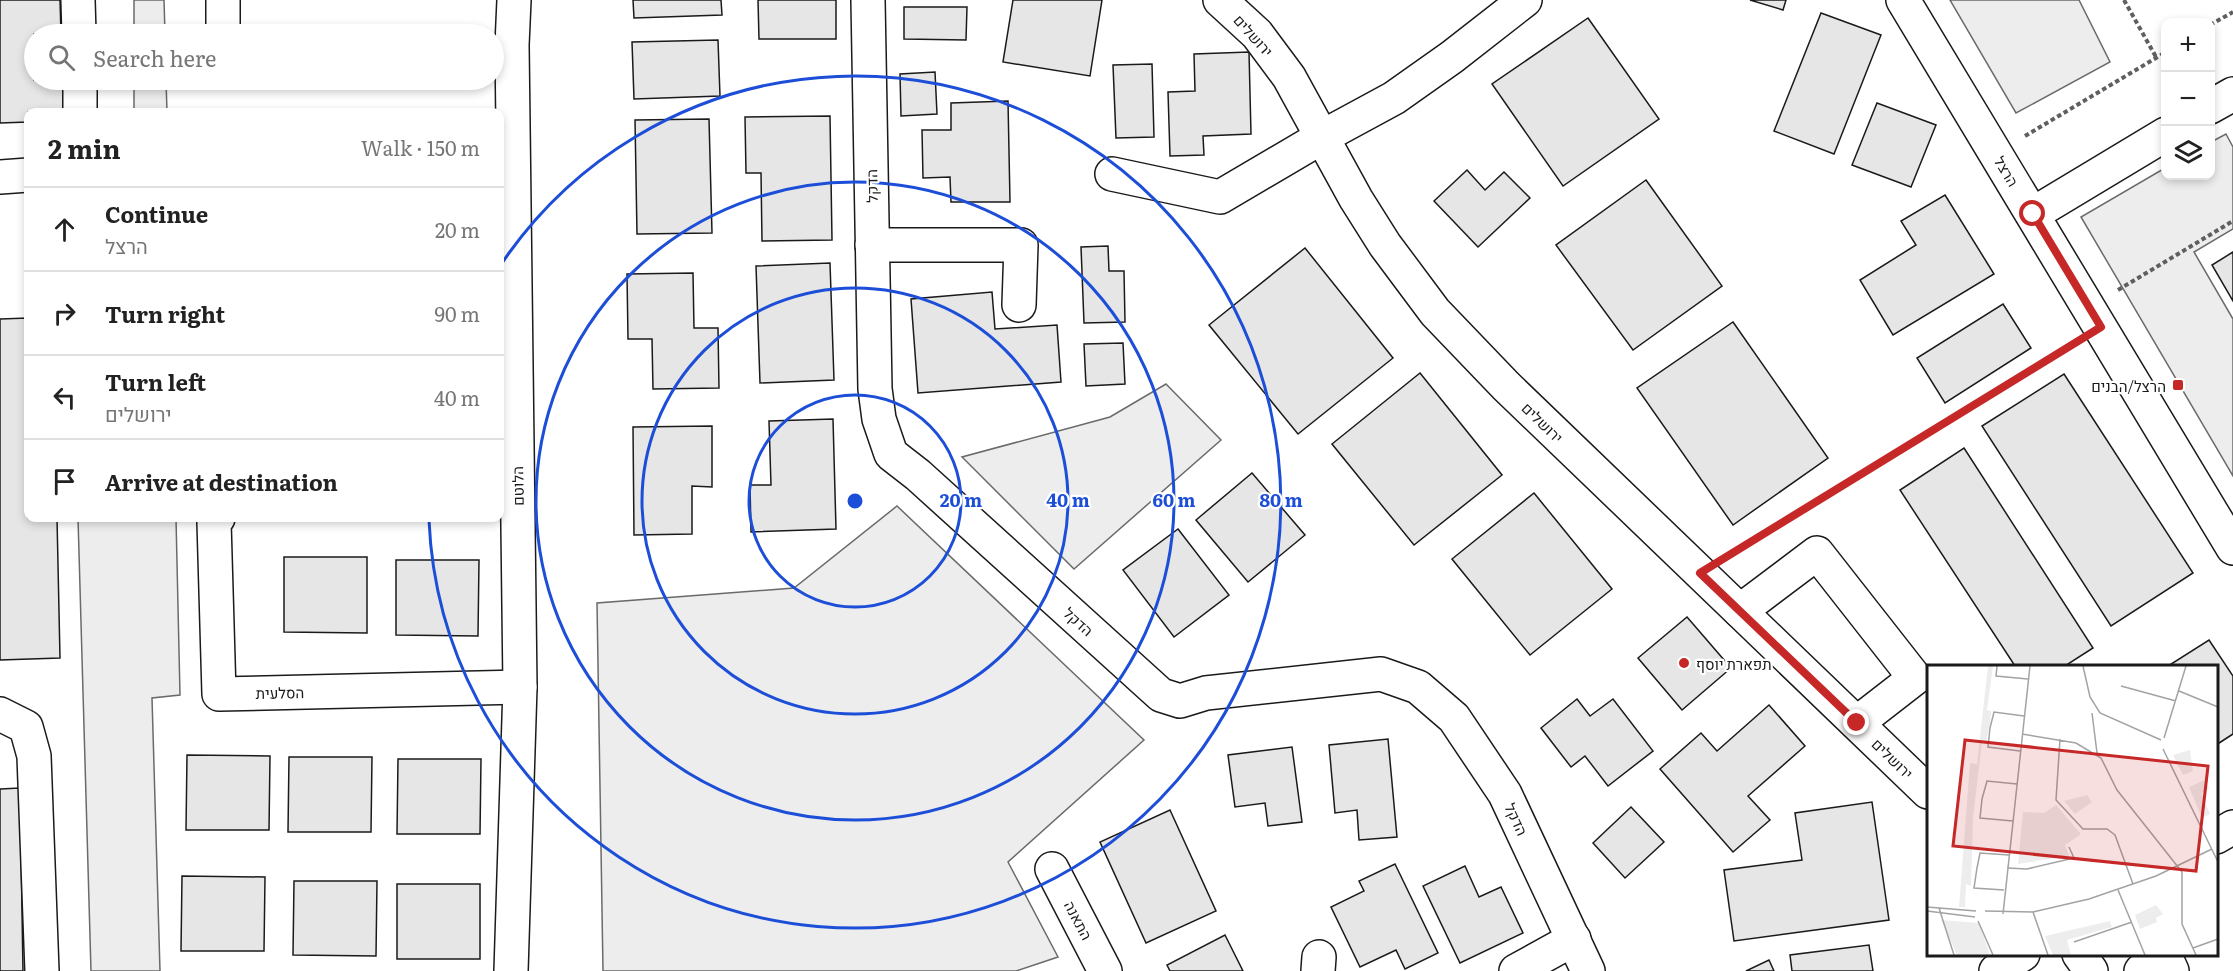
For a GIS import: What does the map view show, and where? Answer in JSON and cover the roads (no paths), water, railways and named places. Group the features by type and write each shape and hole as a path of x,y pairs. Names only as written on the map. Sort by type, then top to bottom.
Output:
{"street":[{"path":"78,0 79,24"},
{"path":"223,0 223,24"},
{"name":"הלוטם","path":"504,41 514,0"},
{"name":"הדקל","path":"868,0 874,389 879,419 891,454 918,475 1161,695 1180,701 1206,693 1381,674 1418,687 1454,718 1505,794 1588,971"},
{"name":"ירושלים","path":"1220,0 1257,34 1289,77 1356,199 1385,245 1436,312 1506,386 1927,790"},
{"path":"1112,174 1220,197 1394,98 1452,57 1525,0"},
{"name":"הרצל","path":"1907,3 2095,317 2223,508 2233,548"},
{"path":"80,90 80,108"},
{"name":"הלוטם","path":"504,90 504,108"},
{"path":"2215,105 2233,94"},
{"name":"הלוטם","path":"504,121 507,349 520,687 511,971"},
{"path":"2033,214 2161,137"},
{"path":"0,177 24,175"},
{"path":"872,244 1021,245 1019,305"},
{"name":"הסלעית","path":"214,522 219,694 520,687"},
{"path":"1740,611 1817,553 1915,678 1857,723"},
{"path":"0,714 26,727 34,756 42,971"},
{"path":"2218,836 2233,827"},
{"name":"התאנה","path":"1052,869 1105,971"},
{"path":"1516,971 1574,939"},
{"path":"1996,971 2020,956"},
{"path":"2080,956 2091,971"},
{"path":"2141,971 2166,958 2172,971"}],"place":[{"name":"הרצל/הבנים","path":"2178,385"},
{"name":"תפארת יוסף","path":"1684,663"}]}
